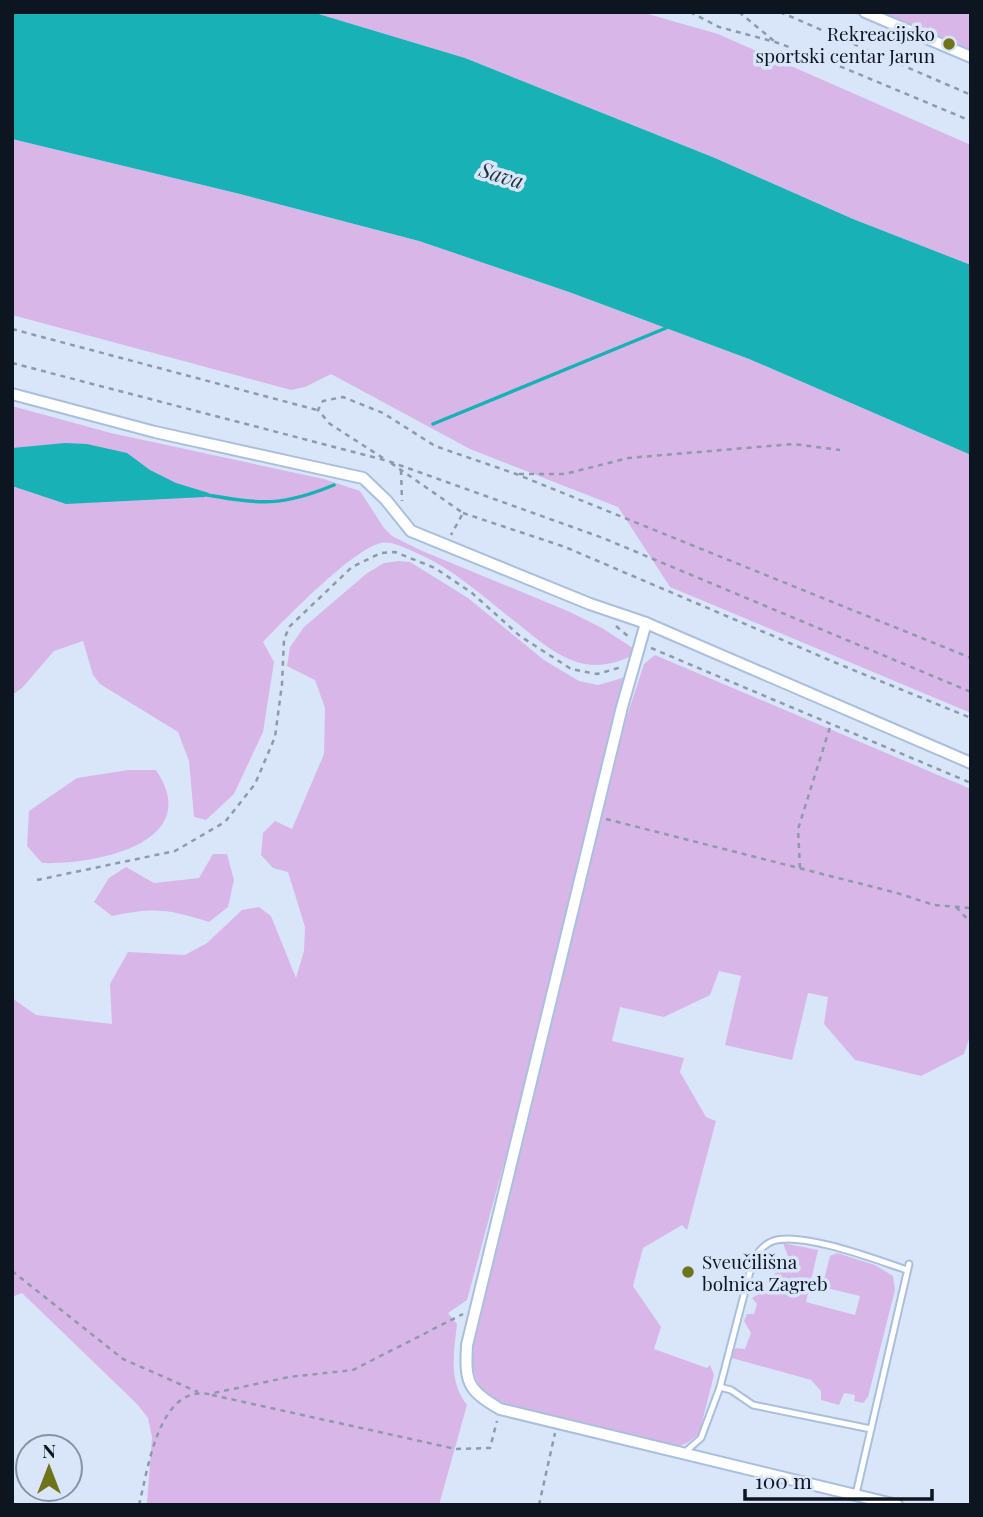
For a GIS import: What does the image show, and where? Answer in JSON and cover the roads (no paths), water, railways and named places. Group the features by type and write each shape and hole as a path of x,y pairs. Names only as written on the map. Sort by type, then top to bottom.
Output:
{"street":[{"path":"865,12 971,57"},
{"path":"12,394 155,432 363,478 386,500 411,531 590,604 646,623 971,762"},
{"path":"646,623 467,1345 469,1385 482,1398 500,1409 897,1505"}],"lane":[{"path":"684,1454 701,1438 720,1387 753,1260 758,1252 772,1241 789,1238 807,1241 908,1267 856,1494"},
{"path":"720,1387 730,1390 753,1405 871,1429"}],"water":[{"name":"Sava","path":"12,12 312,12 465,58 715,158 853,219 971,265 971,455 749,359 569,292 419,241 12,139"},
{"path":"65,443 87,444 127,453 150,470 176,483 209,493 205,497 66,504 12,486 12,448"}],"waterway":[{"path":"433,424 666,328"},
{"path":"207,495 271,502 299,497 334,485"}],"place":[{"name":"Rekreacijsko sportski centar Jarun","path":"949,44"},
{"name":"Sveučilišna bolnica Zagreb","path":"688,1272"}]}
